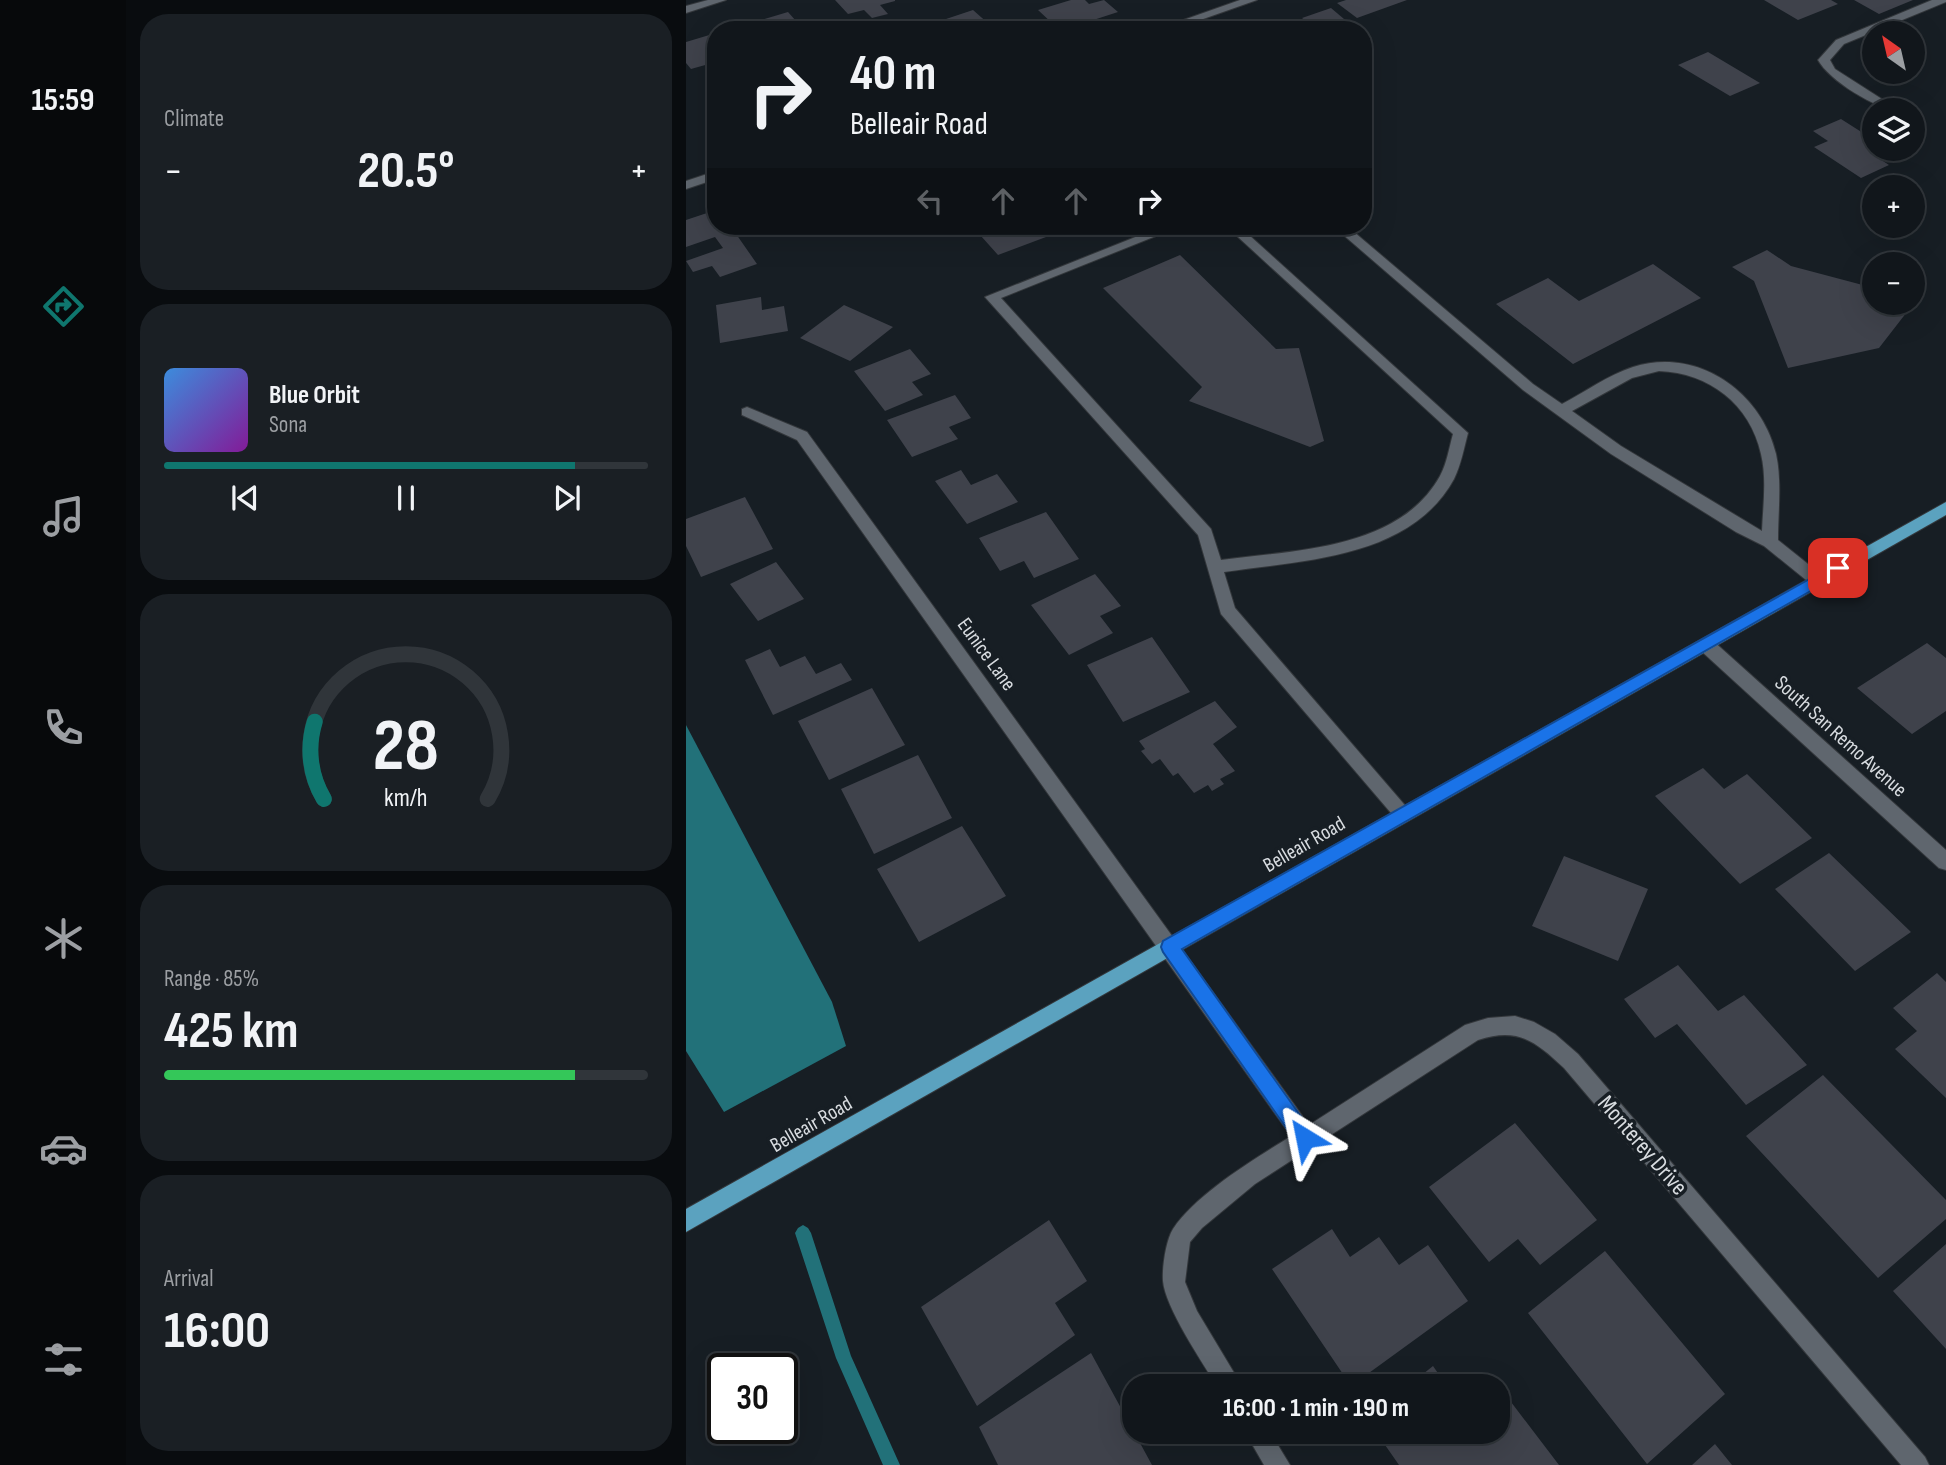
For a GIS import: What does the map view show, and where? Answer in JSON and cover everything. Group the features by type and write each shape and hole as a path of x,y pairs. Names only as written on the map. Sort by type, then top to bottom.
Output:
{"main road":[{"name":"Belleair Road","path":"686,1222 1946,508"}],"street":[{"path":"686,10 719,0"},
{"path":"1187,21 1251,0"},
{"path":"1874,98 1830,71 1824,60 1840,42 1942,0"},
{"path":"686,185 707,178"},
{"path":"1151,235 992,297 1205,533 1227,610 1403,815"},
{"path":"1216,566 1314,555 1367,541 1417,514 1446,480 1461,433 1242,235"},
{"path":"1350,235 1528,387 1616,450 1742,528 1770,542 1817,580"},
{"path":"1561,411 1637,371 1664,365 1695,370 1719,381 1741,400 1760,430 1769,456 1770,542"},
{"name":"Eunice Lane","path":"747,412 802,436 1170,947"},
{"name":"South San Remo Avenue","path":"1704,644 1946,862"},
{"path":"1170,947 1305,1138"},
{"name":"Monterey Drive","path":"1223,1374 1189,1319 1174,1282 1180,1238 1194,1220 1247,1177 1472,1032 1504,1024 1525,1027 1542,1034 1571,1061 1917,1465"},
{"path":"1265,1444 1278,1465"}],"water":[{"path":"686,725 832,1002 846,1046 724,1112 686,1051"}],"building":[{"path":"835,0 895,1 880,5 888,14 872,18 864,10 848,14"},
{"path":"1071,0 1085,0 1089,4 1104,0 1118,12 1090,21 1050,21 1038,10"},
{"path":"1346,0 1407,0 1357,18 1337,3"},
{"path":"1764,0 1831,0 1838,4 1798,20"},
{"path":"1854,0 1913,0 1879,14"},
{"path":"1331,8 1346,21 1306,21 1302,18"},
{"path":"973,10 985,21 944,21"},
{"path":"788,12 796,21 757,21"},
{"path":"707,36 707,65 691,69 686,63 686,42"},
{"path":"1708,52 1760,83 1730,96 1678,65"},
{"path":"1841,119 1862,132 1862,161 1883,161 1889,165 1862,175 1861,178 1814,147 1828,141 1813,131"},
{"path":"707,213 707,235 737,235 757,264 720,277 712,266 693,272 686,261 723,248 715,237 686,247 686,220"},
{"path":"980,235 1051,235 998,255"},
{"path":"1767,250 1791,266 1862,285 1862,315 1905,315 1879,348 1788,368 1754,281 1732,267"},
{"path":"1180,255 1276,349 1299,348 1324,441 1310,447 1189,401 1202,387 1103,288"},
{"path":"1653,264 1701,298 1573,364 1496,304 1548,278 1579,301"},
{"path":"761,297 762,310 784,306 788,331 720,343 716,305"},
{"path":"844,305 893,327 850,361 800,338"},
{"path":"910,349 931,374 912,382 923,395 885,411 854,371"},
{"path":"955,395 971,418 949,427 958,439 912,457 887,420"},
{"path":"961,470 971,485 997,474 1018,502 967,524 935,481"},
{"path":"745,497 773,549 701,577 686,546 686,519"},
{"path":"1046,512 1079,559 1034,578 1024,561 1000,571 979,538"},
{"path":"776,562 804,599 758,621 730,584"},
{"path":"1095,574 1121,606 1100,616 1113,633 1069,655 1031,605"},
{"path":"1152,637 1190,692 1123,722 1087,665"},
{"path":"1927,643 1946,658 1946,711 1912,734 1857,688"},
{"path":"770,649 780,667 805,656 816,674 841,663 852,680 773,715 745,660"},
{"path":"872,688 905,745 829,780 798,721"},
{"path":"1215,701 1237,727 1213,744 1235,771 1220,779 1224,784 1212,791 1208,785 1194,793 1178,773 1173,776 1160,759 1152,764 1141,751 1145,749 1139,741"},
{"path":"918,755 952,818 874,854 841,789"},
{"path":"1703,768 1724,789 1747,774 1812,838 1740,884 1655,796"},
{"path":"962,826 1006,896 919,942 877,869"},
{"path":"1829,853 1911,932 1855,971 1775,889"},
{"path":"1564,856 1648,889 1618,961 1532,926"},
{"path":"1678,965 1718,1011 1744,995 1807,1065 1746,1105 1677,1024 1655,1038 1624,999"},
{"path":"1937,973 1946,982 1946,1098 1895,1049 1917,1031 1893,1008"},
{"path":"1823,1075 1946,1200 1946,1219 1878,1278 1746,1136"},
{"path":"1515,1123 1597,1220 1540,1265 1518,1239 1489,1262 1429,1187"},
{"path":"1049,1220 1087,1281 1055,1303 1075,1335 977,1406 921,1307"},
{"path":"1332,1229 1350,1257 1379,1237 1399,1265 1428,1245 1468,1301 1368,1374 1343,1374 1272,1269"},
{"path":"1946,1244 1946,1349 1893,1291"},
{"path":"1605,1251 1725,1394 1647,1464 1528,1313"},
{"path":"1091,1353 1122,1410 1122,1444 1141,1444 1152,1465 998,1465 979,1427"},
{"path":"1433,1366 1439,1374 1423,1374"},
{"path":"1510,1401 1559,1465 1399,1465 1384,1444 1510,1444"},
{"path":"1715,1444 1732,1465 1692,1465"}],"waterway":[{"path":"803,1233 844,1358 892,1465"}],"route":[{"path":"1305,1138 1170,947 1838,568"}]}
